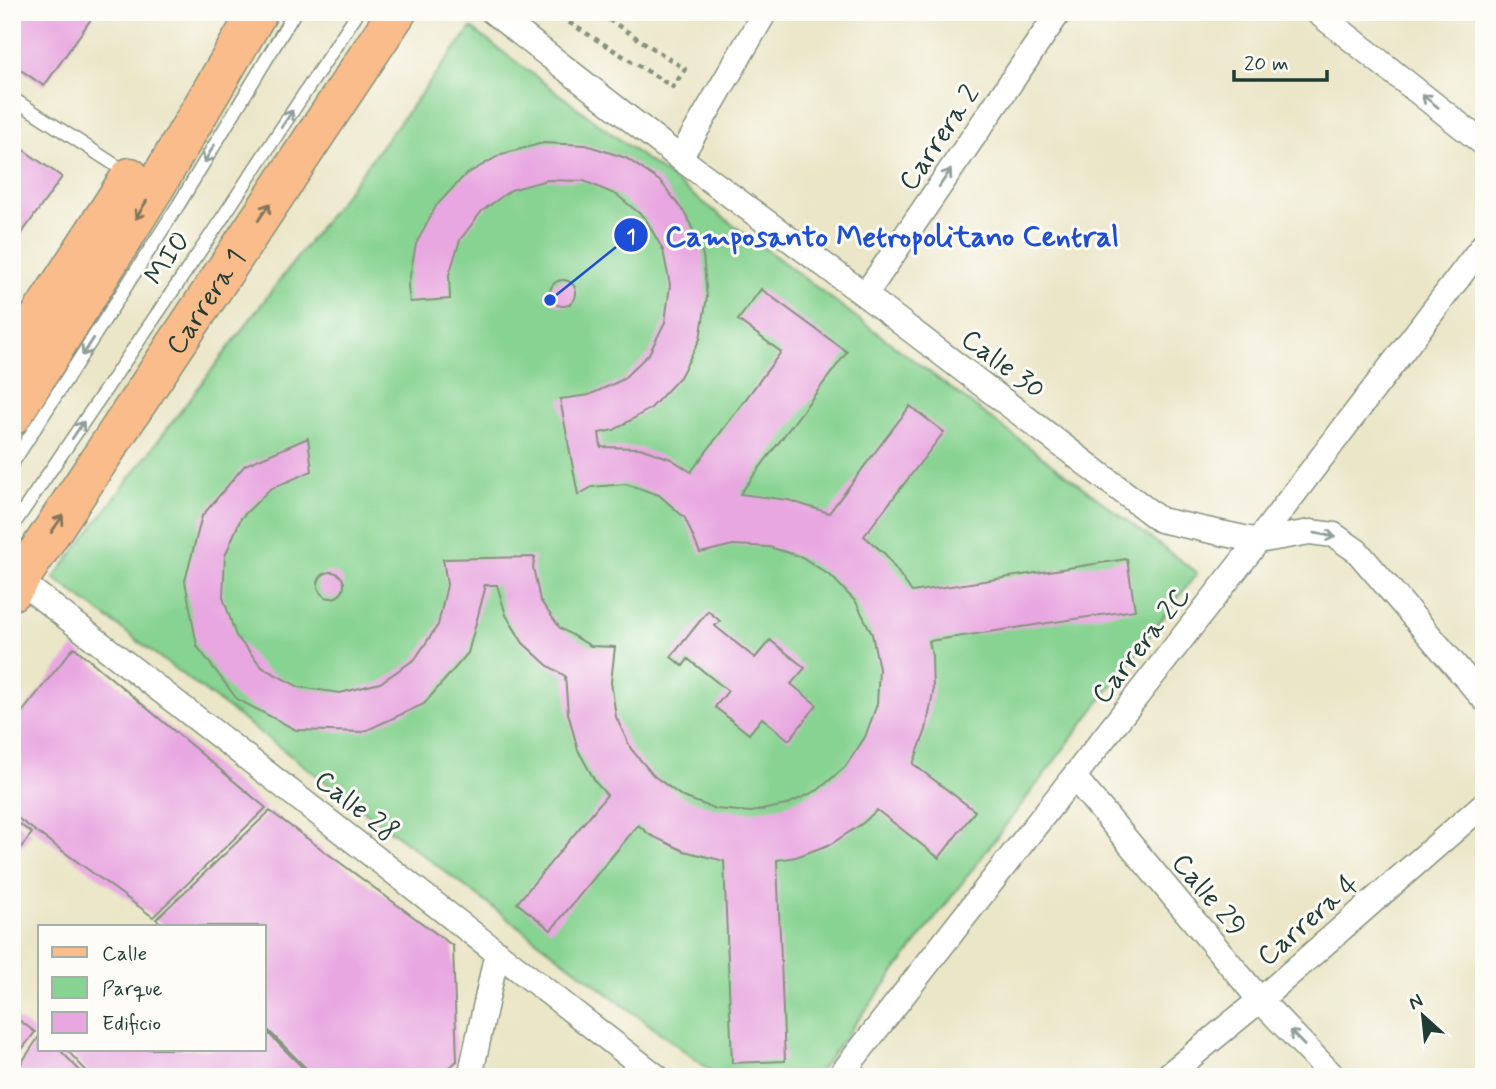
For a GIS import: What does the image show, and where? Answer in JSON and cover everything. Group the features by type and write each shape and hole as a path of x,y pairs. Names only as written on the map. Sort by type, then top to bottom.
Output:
{"main road":[{"path":"12,416 154,189 258,12"},
{"name":"Carrera 1","path":"15,591 397,12"},
{"path":"12,359 132,175 226,67"}],"street":[{"name":"Calle 30","path":"493,12 680,158 1160,520 1258,541 1310,533 1334,535 1350,545 1484,699"},
{"path":"680,158 765,12"},
{"name":"Carrera 2","path":"865,295 1059,12"},
{"path":"1334,17 1484,144"},
{"name":"Carrera 2C","path":"839,1077 1258,541 1484,244"},
{"name":"Calle 28","path":"15,591 497,952 657,1077"},
{"name":"Calle 29","path":"1074,777 1260,1000 1334,1077"},
{"name":"Carrera 4","path":"1166,1077 1260,1000 1484,804"},
{"path":"470,1077 497,952"}],"lane":[{"name":"MIO","path":"12,464 179,204 295,12"},
{"name":"MIO","path":"12,527 217,226 358,12"},
{"path":"12,98 132,175"}],"path":[{"path":"552,12 673,87 685,69 597,12"}],"green space":[{"path":"471,28 1197,573 815,1077 719,1077 54,578"}],"building":[{"path":"12,12 96,12 44,86 12,64"},
{"path":"12,142 62,177 12,247"},
{"path":"543,143 586,145 626,158 661,182 687,216 703,255 707,297 700,339 680,377 651,408 614,430 599,433 601,447 640,448 671,459 691,472 781,352 738,320 761,289 847,352 740,494 788,500 829,513 910,406 944,432 864,536 885,554 912,592 1127,559 1135,610 929,641 933,693 926,730 913,764 975,811 939,858 877,810 863,823 831,844 796,857 777,860 785,1061 732,1063 724,861 684,851 650,835 638,825 551,930 517,903 607,795 596,783 578,750 568,713 565,676 547,665 523,643 506,615 497,585 484,585 468,653 424,704 363,732 296,730 237,699 197,646 185,581 202,516 245,465 308,438 312,471 270,489 241,518 225,556 223,597 236,636 263,668 299,687 340,693 380,683 415,659 438,625 447,585 443,559 535,557 533,567 540,600 560,628 591,646 615,647 611,682 616,717 631,749 654,776 683,797 716,809 751,812 786,805 818,790 845,767 865,737 877,704 879,669 872,634 856,602 832,577 802,557 769,547 733,545 700,553 685,518 659,495 626,484 592,487 578,495 560,399 589,395 622,380 649,354 665,322 670,285 663,250 645,218 617,195 584,181 547,180 511,190 482,211 460,240 449,275 450,299 410,302 408,286 416,244 436,206 465,175 502,154"},
{"path":"563,280 572,284 576,293 572,302 563,306 554,302 550,293 554,284"},
{"path":"331,572 340,576 344,585 340,594 331,598 322,594 318,585 322,576"},
{"path":"708,611 720,621 715,626 755,658 770,640 805,668 791,684 817,705 789,740 762,718 749,734 715,707 728,691 688,659 683,666 671,657"},
{"path":"74,647 266,808 153,917 12,814 12,725"},
{"path":"270,811 453,946 457,1061 439,1077 315,1077 266,1028 266,925 163,925 156,919"},
{"path":"12,819 32,833 12,859"},
{"path":"12,1015 35,1032 12,1062"},
{"path":"266,1031 312,1077 92,1077 67,1050 266,1050"},
{"path":"38,1038 38,1050 60,1050 86,1077 12,1077"}],"place":[{"name":"Camposanto Metropolitano Central","path":"550,300"}]}
